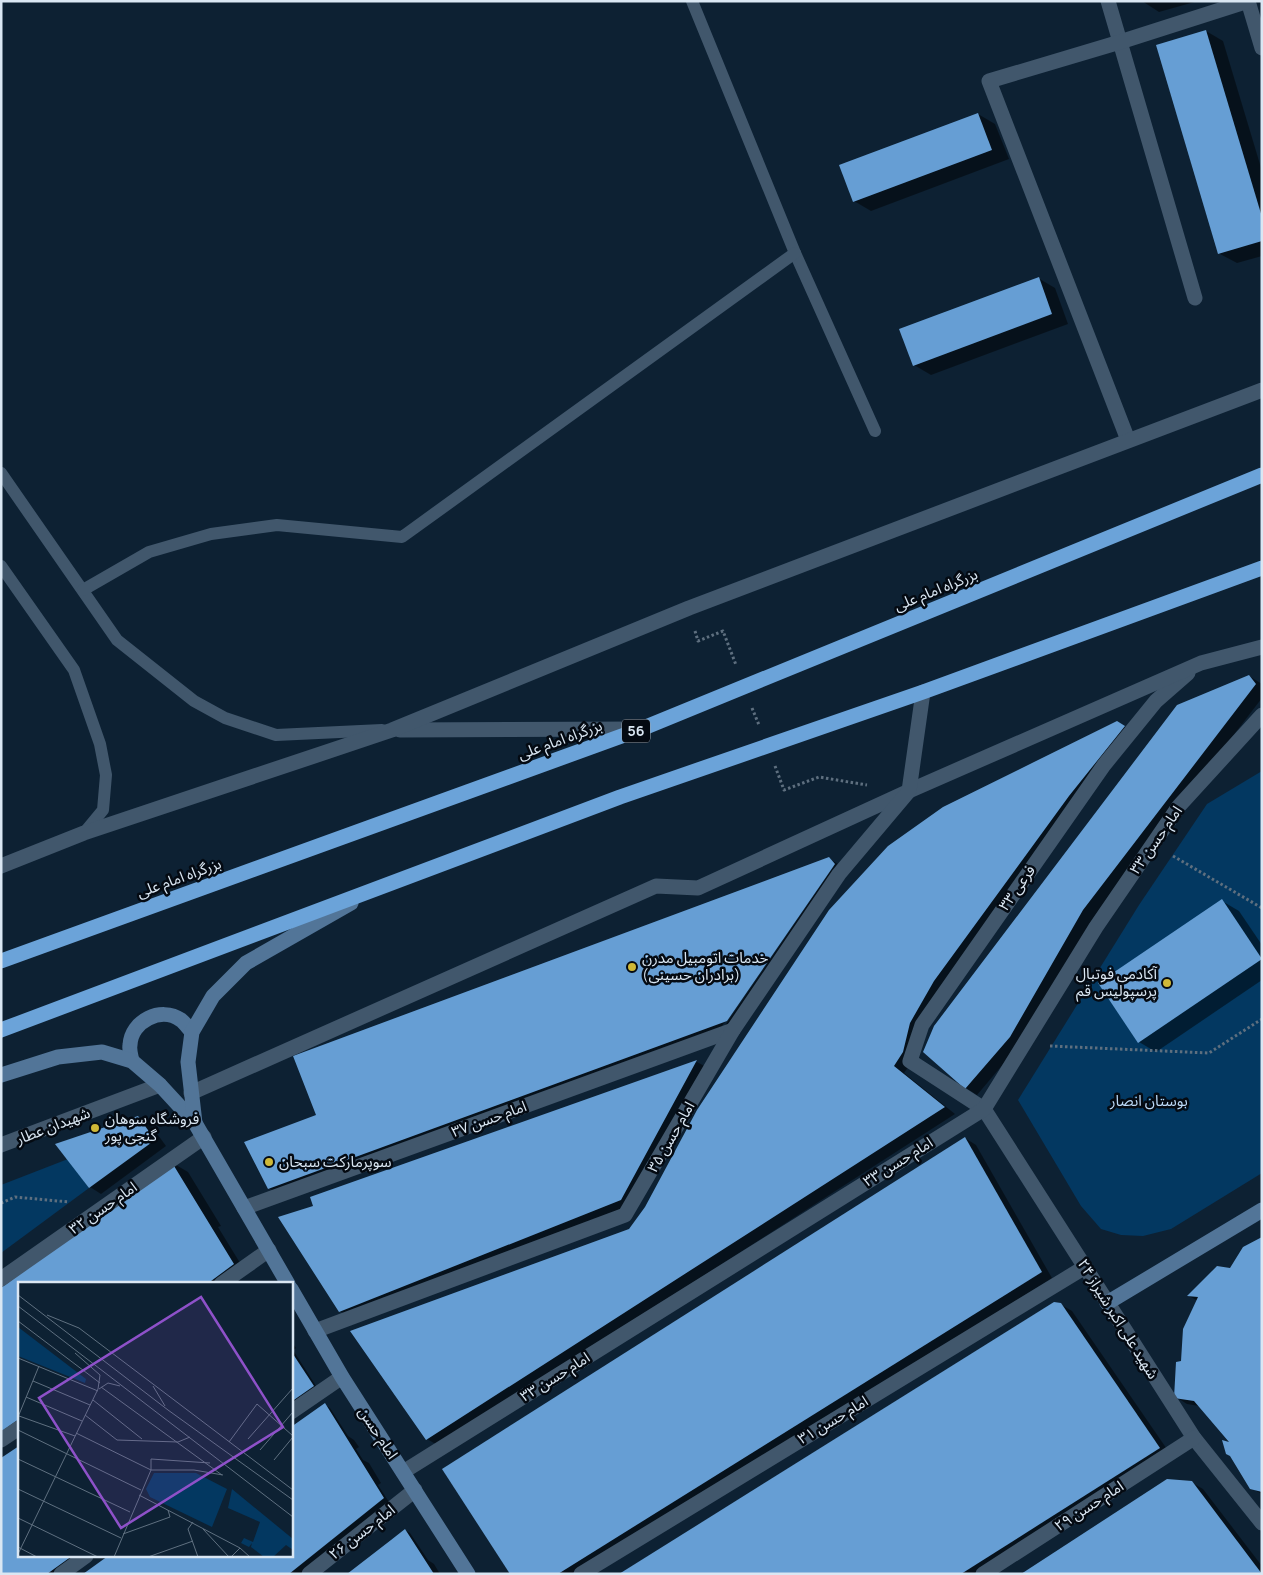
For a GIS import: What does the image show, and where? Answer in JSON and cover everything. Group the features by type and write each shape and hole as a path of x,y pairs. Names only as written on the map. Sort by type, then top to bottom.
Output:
{"highway":[{"name":"بزرگراه امام علی","path":"1,961 641,729 1262,475"},
{"path":"1,1030 620,797 923,692 1262,568"}],"main road":[{"path":"196,1123 188,1062 192,1032 213,996 246,963 376,889"},
{"path":"132,1061 130,1044 135,1028 148,1018 164,1014 180,1020 192,1032"},
{"path":"1,1075 58,1057 102,1052 132,1061 160,1085 196,1123 287,1282"},
{"path":"1107,1303 1262,1210"},
{"name":"امام حسن","path":"292,1291 342,1377 468,1574"}],"street":[{"path":"1108,1 1195,298"},
{"path":"1128,440 990,81 1248,1 1262,48"},
{"path":"1,866 84,833 392,730 689,608 1262,390"},
{"path":"191,1093 656,886 698,888 909,791 1201,663 1262,647"},
{"name":"فرعی ۳۳","path":"984,1109 910,1061 922,1025 1104,765 1156,700 1201,663"},
{"path":"909,791 923,692"},
{"name":"امام حسن ۳۳","path":"403,1472 984,1109 1096,927 1179,806 1262,715"},
{"path":"392,730 641,729"},
{"name":"امام حسن ۳۵","path":"315,1331 625,1215 734,1030 839,874 909,791"},
{"name":"امام حسن ۳۷","path":"244,1208 734,1030"},
{"name":"شهیدان عطار","path":"1,1145 160,1085"},
{"name":"شهید علی اکبر شیراز ۲۴","path":"984,1109 1194,1438 1262,1523"},
{"name":"امام حسن ۳۲","path":"1,1279 204,1137"},
{"path":"224,1282 269,1250"},
{"name":"امام حسن ۳۱","path":"581,1574 1085,1267"},
{"path":"292,1411 342,1377"},
{"path":"1,1440 18,1429"},
{"name":"امام حسن ۲۹","path":"983,1574 1194,1438"},
{"name":"امام حسن ۲۶","path":"310,1574 415,1490"},
{"path":"61,1574 83,1558"}],"lane":[{"path":"692,1 795,253 875,431"},
{"path":"83,590 149,552 211,534 277,525 402,537 795,253"},
{"path":"1,473 117,640 194,701 225,718 276,735 392,730"},
{"path":"1,566 74,670 100,744 106,775 103,810 84,833"}],"path":[{"path":"698,641 722,631"},
{"path":"784,790 820,777"},
{"path":"1153,844 1262,908"},
{"path":"1023,1044 1209,1053 1262,1019"},
{"path":"1,1203 15,1197 106,1206"}],"green space":[{"name":"بوستان انصار","path":"1262,771 1262,1173 1171,1229 1143,1236 1121,1235 1101,1229 1081,1206 1018,1100 1139,905 1207,804"},
{"path":"68,1159 89,1188 1,1253 1,1185"}],"building":[{"path":"1206,30 1262,217 1262,241 1218,254 1156,45"},
{"path":"978,113 992,150 853,202 839,165"},
{"path":"1039,277 1052,314 913,366 899,329"},
{"path":"1249,675 1256,684 1083,910 1010,1037 965,1089 923,1052 934,1026 1177,705"},
{"path":"1117,721 1125,726 1069,796 934,981 910,1023 903,1052 894,1066 945,1107 426,1440 350,1331 629,1229 645,1207 697,1110 829,910 888,846 943,807"},
{"path":"829,857 835,864 727,1021 268,1189 244,1142 316,1115 293,1056"},
{"path":"1222,899 1262,959 1138,1043 1098,983"},
{"path":"697,1060 621,1200 339,1312 278,1217 313,1206 310,1197"},
{"path":"138,1116 155,1140 89,1188 55,1144"},
{"path":"965,1137 1042,1272 558,1574 510,1574 442,1469"},
{"path":"171,1161 234,1264 210,1282 18,1282 18,1420 1,1432 1,1288"},
{"path":"1262,1237 1262,1492 1250,1489 1230,1456 1226,1454 1222,1440 1229,1442 1194,1401 1174,1398 1176,1362 1181,1361 1183,1329 1198,1297 1187,1296 1217,1266 1230,1268 1243,1247"},
{"path":"1054,1302 1061,1303 1160,1448 961,1574 619,1574"},
{"path":"292,1353 314,1386 292,1401"},
{"path":"325,1403 384,1498 289,1574 83,1574 105,1558 292,1558 292,1426"},
{"path":"18,1447 18,1558 69,1558 47,1574 1,1574 1,1458"},
{"path":"1167,1479 1192,1481 1262,1574 1021,1574"},
{"path":"405,1529 434,1574 347,1574 391,1540"}],"place":[{"name":"خدمات اتومبیل مدرن (برادران حسینی)","path":"632,967"},
{"name":"آکادمی فوتبال پرسپولیس قم","path":"1167,983"},
{"name":"فروشگاه سوهان گنجی پور","path":"95,1128"},
{"name":"سوپرمارکت سبحان","path":"269,1162"}]}
